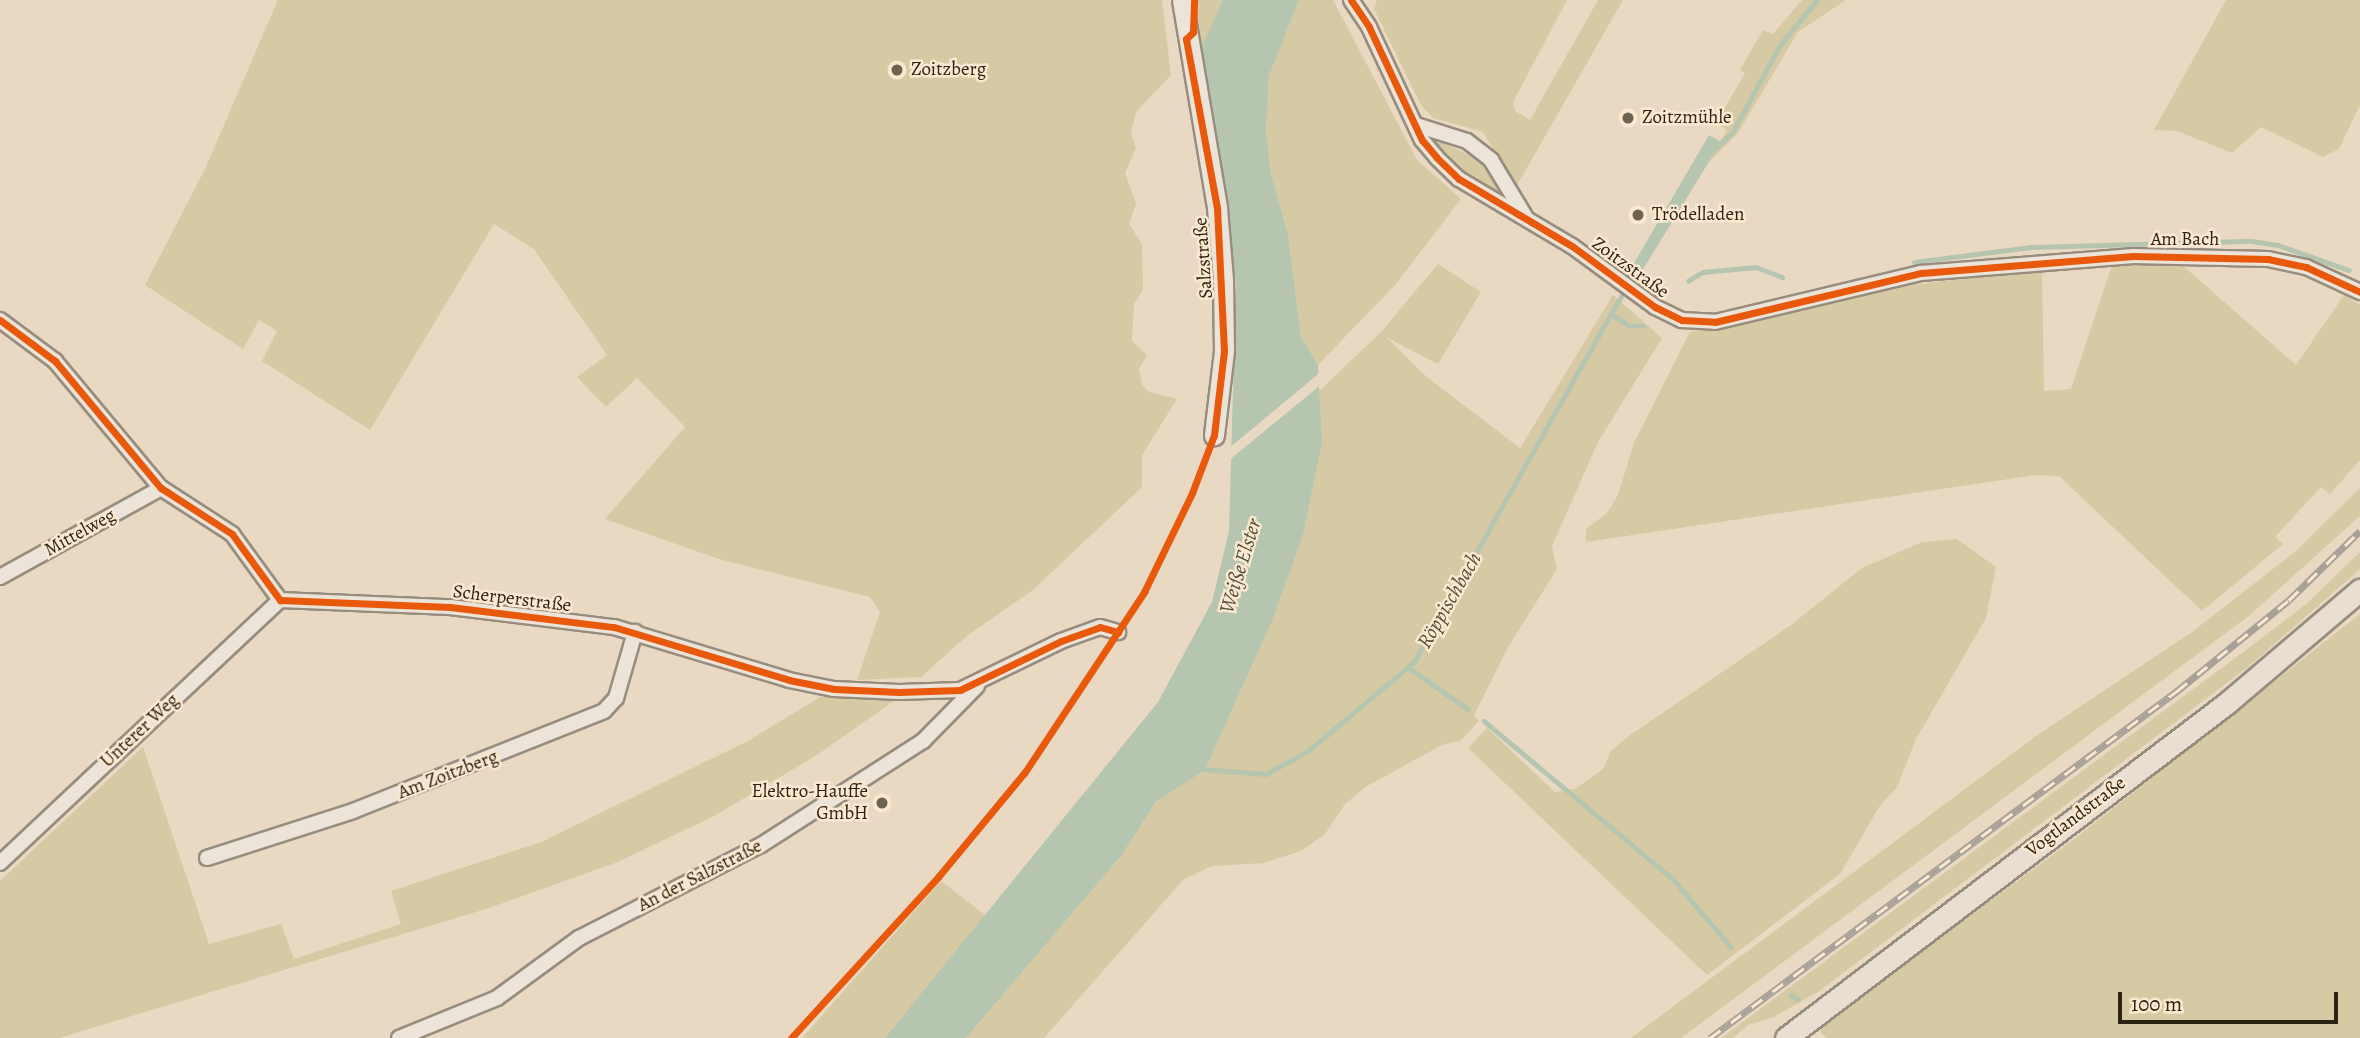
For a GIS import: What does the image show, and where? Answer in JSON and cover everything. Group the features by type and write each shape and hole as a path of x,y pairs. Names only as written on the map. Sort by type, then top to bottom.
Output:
{"main road":[{"name":"Salzstraße","path":"1182,0 1217,208 1223,280 1224,351 1214,435"},
{"name":"Vogtlandstraße","path":"1786,1038 2227,703 2360,590"}],"street":[{"name":"Zoitzstraße","path":"1351,0 1422,140 1459,179 1526,217 1667,314 1699,324 1880,279 2004,263"},
{"name":"Zoitzstraße","path":"1416,125 1467,141 1491,160 1526,217"},
{"name":"Am Bach","path":"2004,263 2133,256 2268,259 2306,267 2360,292"},
{"path":"0,320 35,342 63,369 160,488 232,534 280,600"},
{"name":"Mittelweg","path":"0,577 160,488"},
{"name":"Scherperstraße","path":"280,600 450,607 635,632 789,680 834,689 949,691 981,682 1061,641 1100,627 1118,632"},
{"name":"Unterer Weg","path":"0,863 280,600"},
{"name":"Am Zoitzberg","path":"207,858 354,811 604,711 616,698 635,632"},
{"name":"An der Salzstraße","path":"399,1038 498,998 579,937 761,845 923,741 981,682"}],"shaded area":[{"path":"278,0 1162,0 1171,75 1136,112 1131,133 1136,148 1125,173 1136,203 1129,224 1142,244 1143,290 1134,304 1132,341 1147,355 1139,369 1142,385 1149,392 1177,399 1142,455 1142,487 1033,590 968,635 921,677 857,680 880,612 870,597 719,559 605,519 685,427 637,378 606,407 577,377 607,355 534,249 494,224 370,430 262,361 277,331 259,320 243,349 145,285 205,169"},
{"path":"1198,0 1224,0 1198,55 1196,38"},
{"path":"1299,0 1333,0 1417,160 1461,199 1396,284 1318,365 1301,337 1288,235 1271,174 1266,132 1269,76"},
{"path":"1377,0 1567,0 1513,102 1515,111 1530,120 1598,0 1623,0 1516,187 1483,132 1433,118 1421,105 1374,9"},
{"path":"1802,0 1846,0 1798,32 1738,133 1708,163 1727,130 1716,123 1745,73 1740,70 1763,30 1773,34"},
{"path":"2226,0 2360,0 2360,105 2339,149 2323,157 2261,127 2232,153 2177,131 2154,130"},
{"path":"1428,136 1485,162 1508,203 1490,196 1443,157"},
{"path":"1438,264 1481,292 1438,364 1386,337 1428,378 1520,448 1613,295 1662,338 1598,442 1552,546 1557,569 1507,649 1474,716 1479,721 1460,741 1444,744 1367,786 1345,804 1325,834 1301,851 1264,863 1212,866 1183,880 1044,1038 966,1038 1121,856 1156,802 1205,770 1272,621 1303,536 1322,442 1319,391 1381,332"},
{"path":"2112,265 2182,265 2296,365 2344,295 2360,305 2360,460 2330,494 2321,487 2275,537 2283,544 2202,611 2059,476 2036,475 1586,542 1586,529 1607,513 1618,495 1634,443 1690,332 1878,289 2042,269 2044,391 2071,389"},
{"path":"2360,488 2360,516 2250,615 1681,1038 1631,1038 2036,736 2192,632 2296,551"},
{"path":"1957,539 1996,567 1986,618 1916,739 1897,787 1879,807 1840,874 1707,975 1468,748 1487,728 1555,792 1575,789 1603,769 1611,751 1626,738 1791,625 1862,568 1922,542"},
{"path":"2360,552 2360,569 2248,667 1818,992 1772,1018 1748,1025 1733,1038 1721,1038 2238,656 2305,605"},
{"path":"2360,614 2360,1038 1827,1038 1820,1032 1826,1022 2073,840"},
{"path":"820,697 898,698 817,755 716,815 618,862 486,909 59,1038 0,1038 0,881 143,747 209,944 281,924 294,959 401,924 391,891 541,842 748,741"},
{"path":"941,881 986,916 885,1038 802,1038"}],"water":[{"name":"Weiße Elster","path":"1223,0 1299,0 1269,76 1266,132 1271,174 1288,235 1301,337 1318,365 1322,442 1303,536 1272,621 1205,770 1156,802 1121,856 966,1038 885,1038 1158,702 1212,602 1229,531 1236,285 1225,197 1198,55"},
{"path":"1709,135 1721,142 1639,276 1630,270"}],"pier":[{"path":"1322,371 1322,384 1228,461 1229,448"}],"waterway":[{"path":"1713,150 1732,133 1780,45 1817,0"},
{"name":"Röppischbach","path":"1914,262 2031,247 2252,241 2278,245 2349,270"},
{"name":"Röppischbach","path":"1688,281 1703,272 1756,267 1782,277"},
{"path":"1611,314 1637,269"},
{"name":"Röppischbach","path":"1202,769 1266,774 1308,751 1414,662 1611,314 1630,326 1644,326"},
{"path":"1408,667 1468,709"},
{"path":"1484,721 1674,880 1731,947"},
{"path":"1791,995 1798,999"}],"railway":[{"path":"1710,1038 2177,691 2289,600 2360,531"}],"cycle path":[{"path":"791,1038 938,877 1025,772 1144,592 1192,493 1214,435 1224,351 1217,208 1186,39 1193,32 1194,0"},
{"path":"1351,0 1369,27 1422,140 1437,158 1459,179 1572,246 1655,307 1682,320 1715,322 1921,273 2133,256 2268,259 2306,267 2360,292"},
{"path":"0,320 55,361 161,488 232,534 280,600 450,607 614,627 789,680 834,689 899,692 960,690 1061,641 1100,627 1118,632"}],"place":[{"name":"Zoitzberg","path":"897,70"},
{"name":"Zoitzmühle","path":"1628,118"},
{"name":"Trödelladen","path":"1638,215"},
{"name":"Elektro-Hauffe GmbH","path":"882,803"}]}
